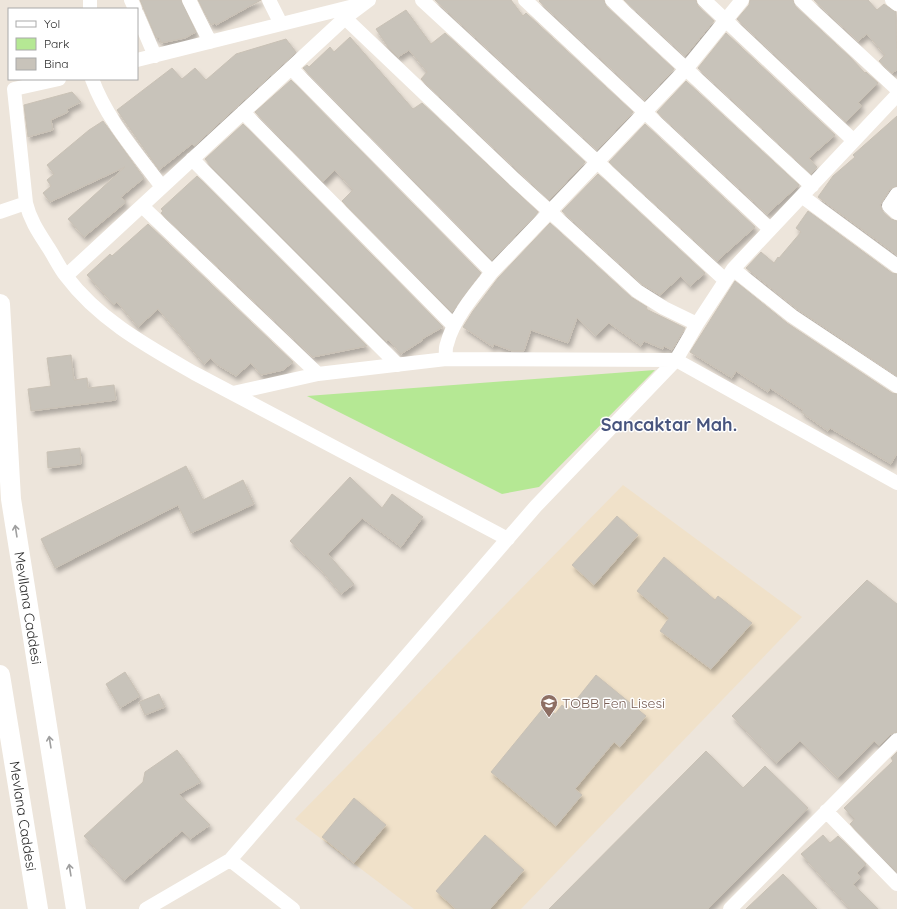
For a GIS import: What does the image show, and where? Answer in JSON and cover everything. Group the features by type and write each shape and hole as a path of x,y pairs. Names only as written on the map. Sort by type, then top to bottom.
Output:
{"main road":[{"name":"Mevllana Caddesi","path":"0,304 11,499 76,909"},
{"name":"Mevlana Caddesi","path":"0,675 38,909"}],"street":[{"path":"189,0 210,42"},
{"path":"268,0 282,24"},
{"path":"422,0 597,162 729,274 897,386"},
{"path":"525,0 770,229"},
{"path":"612,0 812,186"},
{"path":"704,0 853,140"},
{"path":"446,359 446,344 454,326 473,296 492,272 686,69 742,0"},
{"path":"801,0 897,89"},
{"path":"892,0 897,4"},
{"path":"138,60 367,1"},
{"path":"66,276 345,18 367,1"},
{"path":"138,16 155,56"},
{"path":"345,18 550,212 637,290 664,308 696,324"},
{"path":"291,68 492,272"},
{"path":"54,80 14,89 26,203 29,217 66,276 95,307 118,327 152,349 232,393 508,538"},
{"path":"92,80 98,96 112,121 162,187"},
{"path":"146,909 230,860 536,506 676,360 696,324 729,274 770,229 803,197 853,140 897,95"},
{"path":"243,112 454,326"},
{"path":"192,159 398,365"},
{"path":"897,194 889,206 897,214"},
{"path":"803,197 897,266"},
{"path":"0,212 26,203"},
{"path":"142,206 318,374"},
{"path":"232,393 318,374 446,359 676,360 897,483"},
{"path":"730,909 826,810 897,740"},
{"path":"826,810 897,884"},
{"path":"230,860 293,909"}],"shaded area":[{"name":"TOBB Fen Lisesi","path":"623,485 802,617 521,909 414,909 295,819"}],"green space":[{"path":"655,370 539,487 502,494 307,396"}],"building":[{"path":"140,0 181,0 196,32 185,38 161,43 159,37 156,38"},
{"path":"198,0 261,0 216,25 215,23 211,25"},
{"path":"435,0 511,0 523,16 526,13 633,112 597,150"},
{"path":"604,0 606,6 674,69 645,100 539,1"},
{"path":"624,0 696,0 698,6 714,21 685,56"},
{"path":"750,0 793,0 795,6 865,73 866,72 878,83 858,103 862,106 846,122 737,19 749,5"},
{"path":"814,0 868,0 877,10 884,4 896,12 897,70 892,73 879,61 885,55 867,34 858,41"},
{"path":"406,10 431,44 445,33 585,162 549,200 421,79 427,72 409,50 398,57 388,47 376,29"},
{"path":"726,33 835,135 809,158 817,167 811,174 698,68"},
{"path":"350,37 413,109 422,103 538,212 492,260 303,68 307,65 309,67 330,47 334,52"},
{"path":"286,39 296,52 194,146 192,144 159,170 117,110 172,68 182,79 195,68 206,80 236,54"},
{"path":"291,80 481,273 452,312 342,201 353,190 335,170 323,182 255,112"},
{"path":"686,81 799,185 767,214 657,112"},
{"path":"72,92 81,102 67,109 68,112 51,120 53,130 28,137 24,105"},
{"path":"897,116 897,186 890,189 880,205 883,212 891,219 897,221 897,255 818,197 833,176 855,157 853,155"},
{"path":"103,121 144,178 121,197 126,202 84,237 68,219 125,167 50,202 43,193 51,186 47,180 54,174 47,165 89,130"},
{"path":"243,124 443,327 422,339 423,340 401,354 389,340 386,341 210,165 205,159"},
{"path":"645,124 755,227 717,261 609,162"},
{"path":"598,174 705,273 690,286 681,276 660,295 642,284 562,211"},
{"path":"197,176 367,346 313,357 161,213 163,211 161,209"},
{"path":"808,211 892,273 897,274 897,376 797,309 746,268 761,252 774,263 801,232 796,228"},
{"path":"550,223 631,297 647,307 646,309 685,328 672,350 664,346 663,349 644,341 641,346 609,323 596,336 577,318 568,343 531,330 524,351 512,351 494,344 493,347 463,327 498,278"},
{"path":"148,224 293,362 283,370 261,375 251,363 236,376 216,364 211,358 204,364 158,309 138,327 117,302 114,305 87,275 110,254 112,256"},
{"path":"735,281 787,323 892,393 897,394 897,453 891,464 830,428 828,431 801,412 803,410 770,388 768,392 736,371 732,378 690,352"},
{"path":"71,355 74,380 87,378 88,388 114,385 116,400 31,411 28,389 51,386 47,358"},
{"path":"80,448 81,464 48,468 47,452"},
{"path":"186,466 203,500 243,480 254,504 191,533 178,505 55,568 41,539"},
{"path":"350,477 382,508 392,494 423,517 401,547 362,518 328,554 354,584 341,594 321,570 290,541"},
{"path":"617,516 638,535 594,585 572,565"},
{"path":"664,557 715,600 718,596 752,623 711,669 660,631 669,618 637,591"},
{"path":"867,580 897,604 897,732 891,734 879,746 874,741 838,778 800,741 776,763 732,716"},
{"path":"125,672 140,696 120,708 106,684"},
{"path":"596,675 646,716 620,747 614,742 575,789 582,795 556,826 491,772 545,706 555,714 562,705 568,710"},
{"path":"159,694 165,707 145,715 139,702"},
{"path":"177,750 201,782 179,794 210,825 190,839 182,831 124,880 84,836 143,782 145,772"},
{"path":"706,751 743,788 765,766 808,808 708,909 549,909"},
{"path":"897,752 897,872 850,824 855,819 844,808 893,761 891,758"},
{"path":"354,798 386,825 354,863 322,837"},
{"path":"485,835 524,870 490,909 456,909 436,891"},
{"path":"823,835 830,843 838,836 866,864 857,873 861,877 853,884 878,909 850,909 801,854"},
{"path":"783,874 817,909 746,909"}],"place":[{"name":"TOBB Fen Lisesi","path":"549,718"}],"district":[{"name":"Sancaktar Mah.","path":"669,424"}]}
